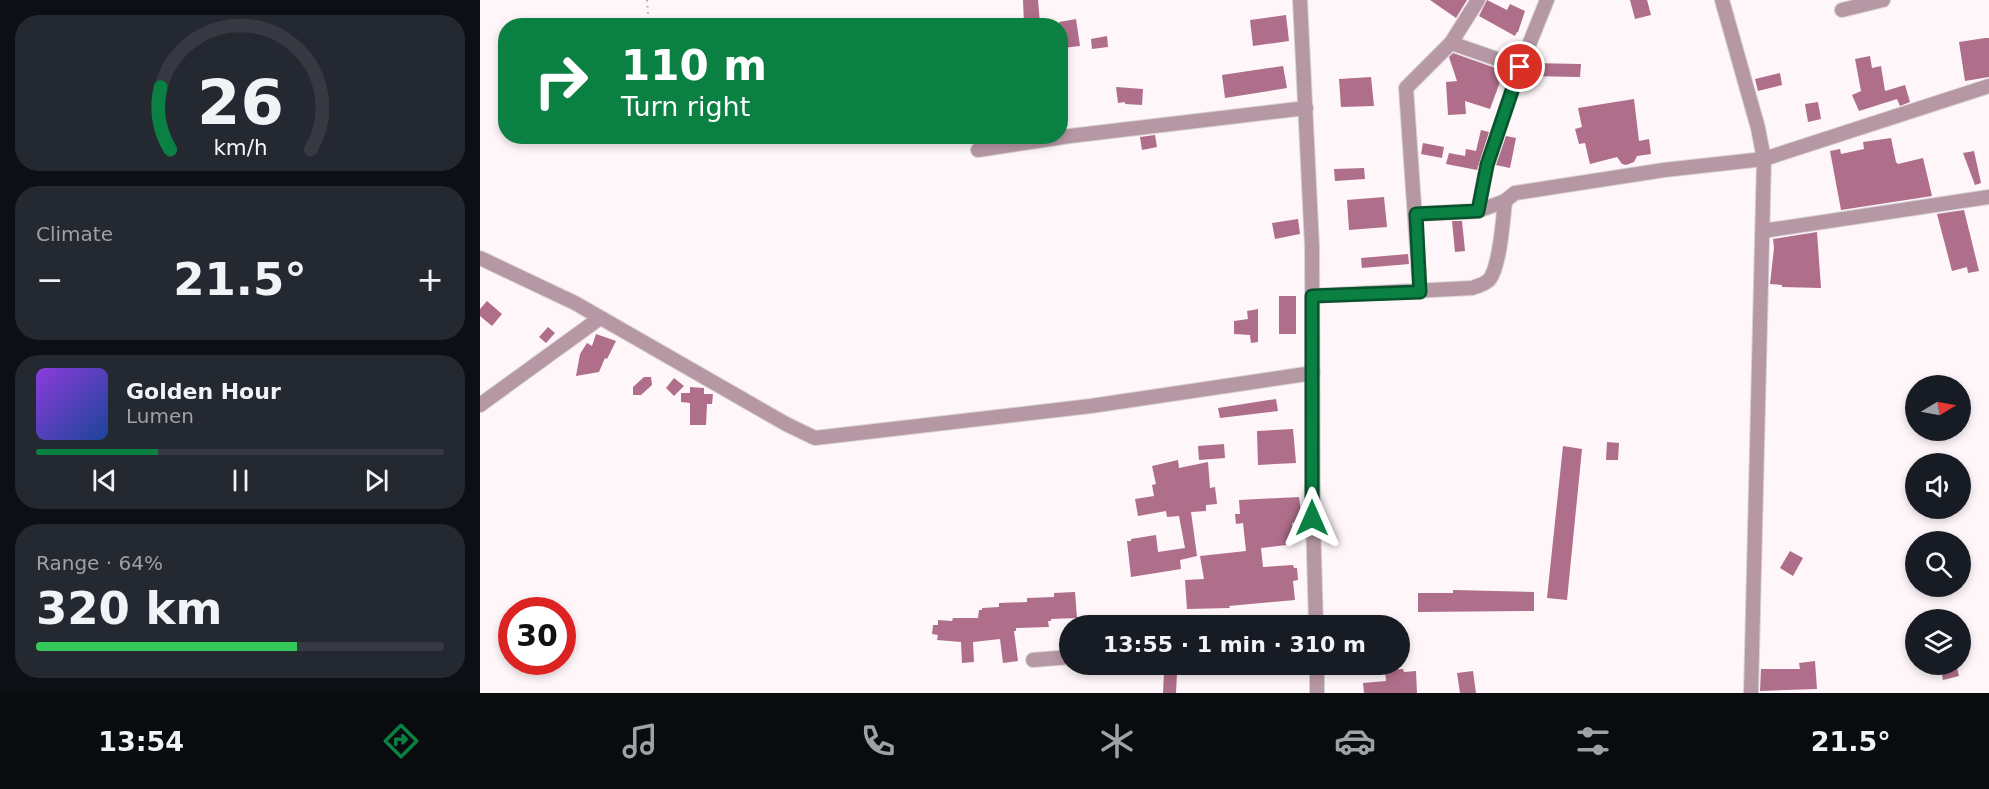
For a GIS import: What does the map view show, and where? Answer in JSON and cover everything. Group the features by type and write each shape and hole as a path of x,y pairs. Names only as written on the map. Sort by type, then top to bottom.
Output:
{"street":[{"path":"1300,0 1312,296 1312,518 1316,615"},
{"path":"1420,292 1406,88 1451,43 1478,0"},
{"path":"1478,211 1487,165 1520,67 1547,0"},
{"path":"1722,0 1758,128 1764,159 1752,693"},
{"path":"1842,10 1883,0"},
{"path":"1451,43 1520,67"},
{"path":"1416,214 1478,211 1505,201 1515,193 1535,188 1764,159 1989,86"},
{"path":"1068,136 1306,108"},
{"path":"978,150 1017,144"},
{"path":"1763,231 1989,197"},
{"path":"1312,296 1464,289 1487,282 1493,274 1502,237 1505,201"},
{"path":"480,258 575,303 786,424 815,438 1090,406 1313,373"},
{"path":"480,405 600,318"},
{"path":"1033,660 1059,658"},
{"path":"1317,675 1317,693"}],"path":[{"path":"647,0 648,18"}],"building":[{"path":"1023,0 1038,0 1040,18 1024,18"},
{"path":"1430,0 1467,0 1456,18"},
{"path":"1487,0 1507,10 1510,4 1525,11 1515,36 1479,16"},
{"path":"1630,0 1647,0 1651,15 1635,19"},
{"path":"1286,15 1289,41 1253,46 1250,20"},
{"path":"1076,19 1080,46 1068,47 1068,20"},
{"path":"1107,36 1108,47 1092,49 1091,39"},
{"path":"1989,38 1989,77 1965,81 1959,42"},
{"path":"1453,53 1504,71 1490,109 1465,101 1466,114 1448,115 1446,82 1457,81 1449,57"},
{"path":"1870,56 1872,68 1881,66 1885,91 1905,85 1910,102 1900,106 1897,99 1859,111 1852,95 1861,91 1855,59"},
{"path":"1531,63 1581,64 1580,77 1527,76"},
{"path":"1283,66 1287,88 1225,98 1222,75"},
{"path":"1780,73 1782,85 1758,91 1755,79"},
{"path":"1371,77 1374,106 1341,107 1339,79"},
{"path":"1116,87 1143,89 1142,105 1118,103"},
{"path":"1634,99 1639,141 1649,139 1651,154 1637,156 1634,162 1626,165 1622,164 1617,157 1590,164 1585,143 1579,144 1575,129 1582,127 1578,108"},
{"path":"1818,102 1821,119 1808,122 1805,104"},
{"path":"1481,130 1489,132 1477,170 1446,164 1449,153 1465,156 1466,149 1476,151"},
{"path":"1155,135 1157,147 1142,150 1140,137"},
{"path":"1506,136 1516,138 1510,168 1496,165"},
{"path":"1891,138 1898,164 1923,158 1932,196 1841,210 1830,151 1840,149 1841,154 1864,149 1863,142"},
{"path":"1423,143 1444,147 1442,158 1421,154"},
{"path":"1974,151 1981,183 1975,185 1963,153"},
{"path":"1364,168 1365,179 1335,181 1334,169"},
{"path":"1384,197 1387,227 1349,230 1347,200"},
{"path":"1964,210 1979,271 1968,273 1967,267 1952,271 1937,214"},
{"path":"1298,219 1300,234 1275,239 1272,223"},
{"path":"1452,221 1462,221 1465,251 1455,252"},
{"path":"1817,232 1821,288 1782,287 1782,285 1770,284 1773,239"},
{"path":"1408,254 1409,264 1362,268 1361,258"},
{"path":"1279,296 1296,296 1296,334 1279,334"},
{"path":"487,301 502,314 492,326 480,316 480,309"},
{"path":"1258,309 1258,342 1251,343 1250,335 1234,334 1234,321 1248,319 1247,311"},
{"path":"548,327 555,333 546,343 539,337"},
{"path":"596,334 616,341 599,372 576,376 580,354 587,343 592,346"},
{"path":"644,377 651,377 652,385 641,395 633,395 633,387"},
{"path":"674,378 684,386 674,396 666,388"},
{"path":"690,387 704,388 704,394 713,394 712,404 707,404 706,425 690,425 690,403 681,402 681,393 690,393"},
{"path":"1276,399 1278,411 1220,418 1218,408"},
{"path":"1293,429 1296,463 1258,465 1257,431"},
{"path":"1607,442 1619,443 1618,460 1606,460"},
{"path":"1224,444 1225,458 1199,460 1198,446"},
{"path":"1563,446 1582,449 1567,600 1547,598"},
{"path":"1178,460 1179,468 1208,462 1210,488 1215,487 1217,504 1206,505 1206,511 1191,512 1197,556 1180,560 1181,569 1131,577 1127,541 1156,535 1158,552 1185,548 1179,516 1167,517 1166,511 1138,516 1135,499 1154,496 1152,485 1156,484 1152,466"},
{"path":"1299,497 1302,521 1292,523 1294,544 1261,548 1263,567 1293,565 1297,568 1298,580 1293,581 1295,600 1229,606 1230,608 1187,609 1185,580 1204,579 1200,556 1246,551 1243,523 1236,524 1235,514 1240,514 1239,500"},
{"path":"1790,551 1803,558 1793,576 1780,568"},
{"path":"1453,590 1534,592 1534,611 1418,612 1418,593 1453,593"},
{"path":"1075,592 1077,615 1059,615 1059,619 1048,621 1049,627 1016,628 1014,631 1018,661 1003,663 1000,639 973,642 974,662 962,663 961,642 937,640 938,635 932,634 933,625 938,625 938,620 978,618 979,610 982,608 999,607 999,603 1027,602 1027,598 1054,597 1054,593"},
{"path":"1815,661 1817,689 1760,691 1761,669 1800,669 1799,663"},
{"path":"1416,671 1417,693 1364,693 1363,683 1386,681 1385,675 1410,675 1410,672"},
{"path":"1473,671 1476,693 1460,693 1457,673"},
{"path":"1164,675 1177,675 1176,693 1163,693"},
{"path":"1942,675 1959,675 1959,676 1943,680"}],"route":[{"path":"1312,518 1312,296 1420,292 1416,214 1478,211 1487,165 1520,67"}]}
